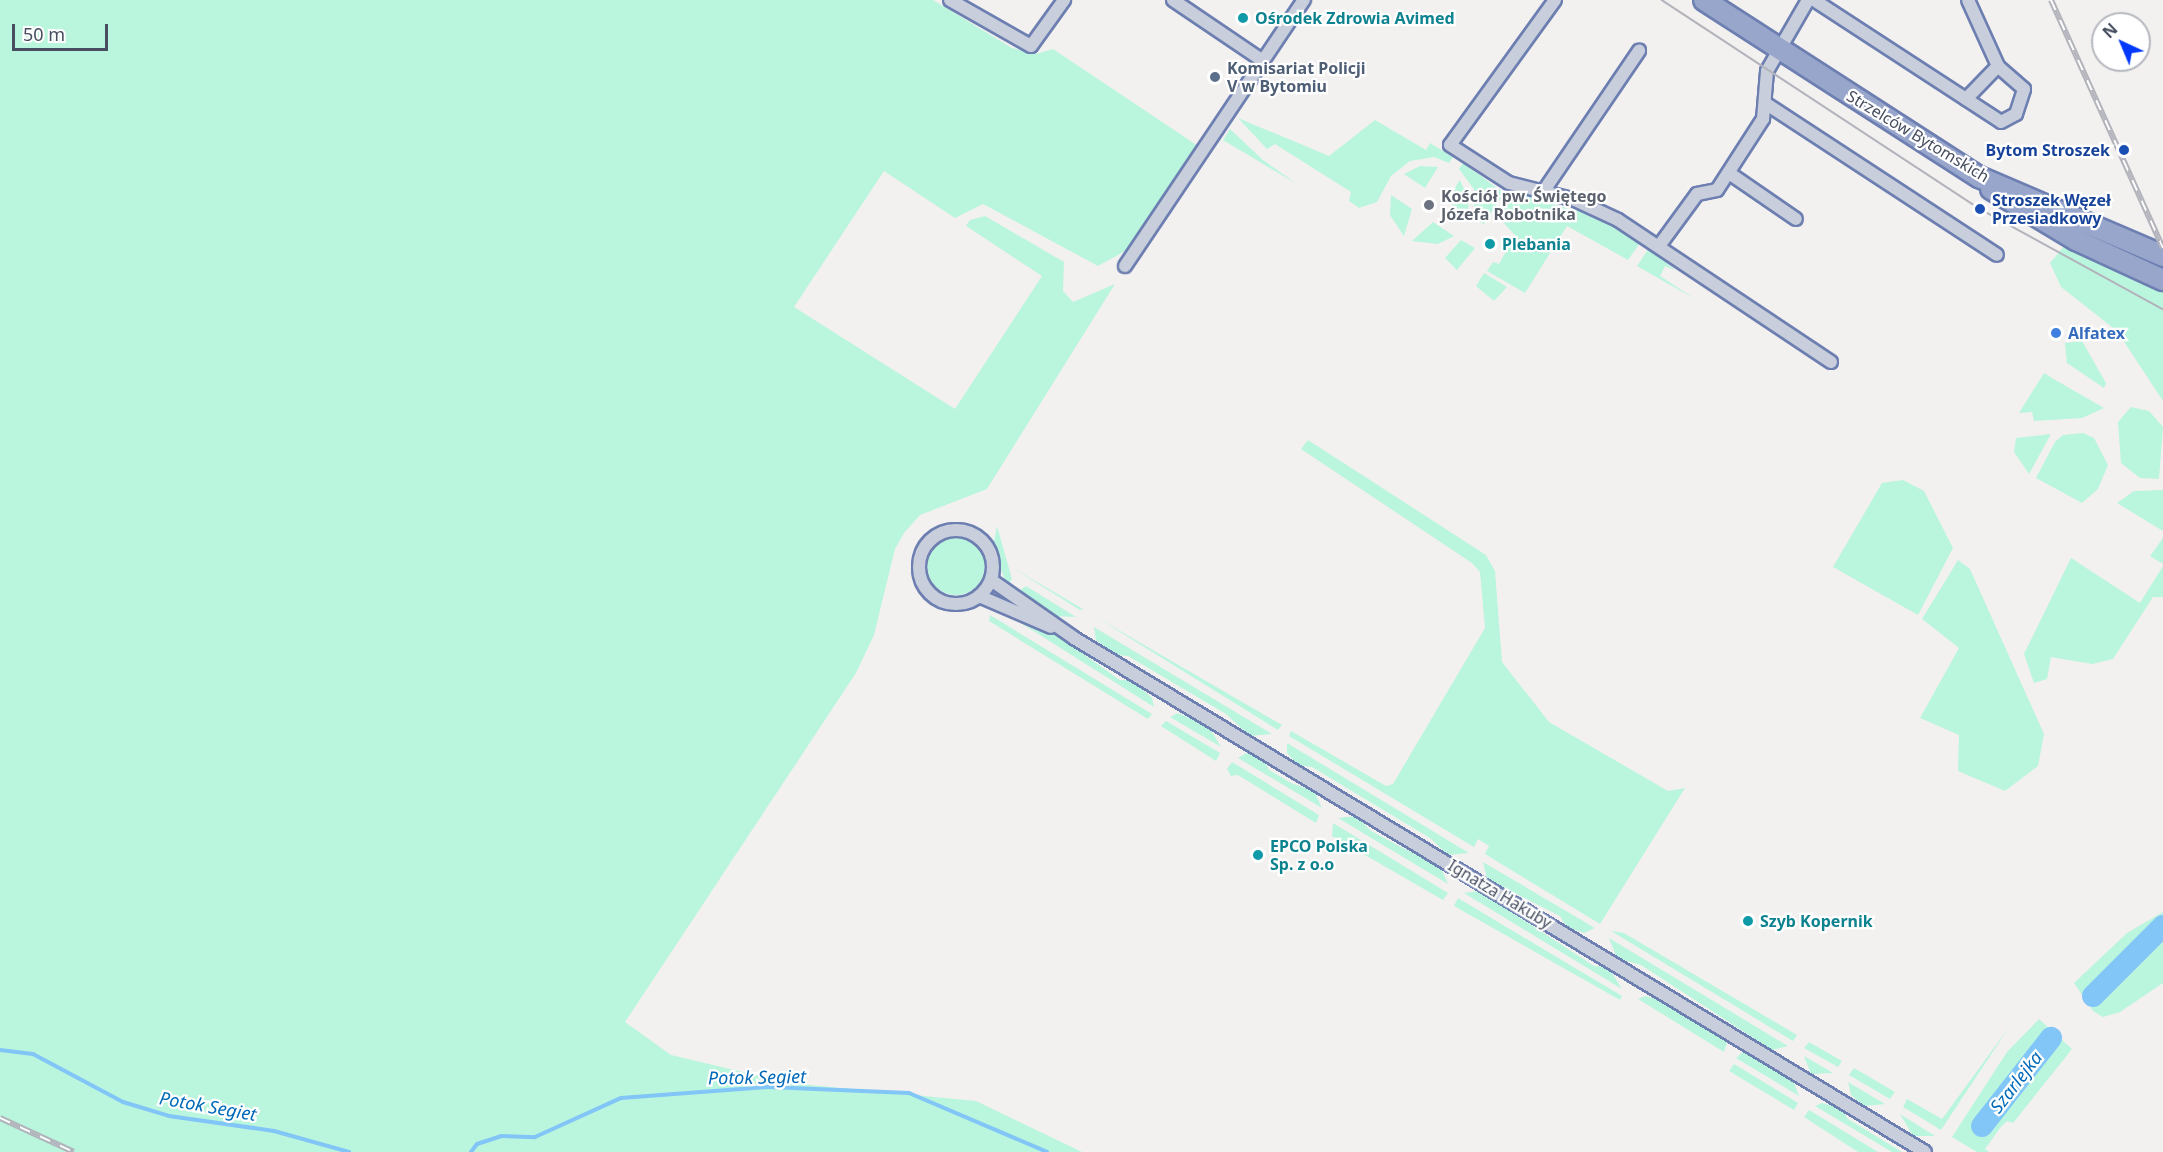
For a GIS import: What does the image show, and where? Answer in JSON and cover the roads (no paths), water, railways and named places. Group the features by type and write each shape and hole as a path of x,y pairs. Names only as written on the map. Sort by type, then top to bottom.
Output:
{"highway":[{"name":"Strzelców Bytomskich","path":"1704,0 1978,177 2163,256"},
{"path":"1978,177 2019,209 2163,280"}],"street":[{"path":"950,0 1032,46 1064,0"},
{"path":"1173,0 1263,61"},
{"path":"1125,266 1304,0"},
{"path":"1555,0 1450,145 1509,183 1543,192 1618,220 1831,362"},
{"path":"1659,246 1697,194 1717,190 1763,119 1767,71 1777,48 1808,0"},
{"path":"1814,0 2001,122 2016,114 2024,89 1998,66 1968,0"},
{"path":"1543,192 1639,51"},
{"path":"1966,99 1998,66"},
{"path":"1765,103 1997,255"},
{"path":"1729,173 1796,219"},
{"path":"943,531 971,532 990,551 991,579 980,596 952,604 928,591 919,572 926,544 943,531"},
{"name":"Ignatza Hakuby","path":"991,579 1074,638 1925,1152"},
{"name":"Ignatza Hakuby","path":"980,596 1074,638"}],"waterway":[{"name":"Szarlejka","path":"2093,996 2163,926"},
{"name":"Szarlejka","path":"1982,1126 2051,1038"},
{"name":"Potok Segiet","path":"0,1050 33,1054 123,1102 169,1116 274,1131 349,1152"},
{"name":"Potok Segiet","path":"471,1152 477,1144 501,1136 535,1137 621,1098 769,1087 909,1093 1047,1152"},
{"name":"Szarlejka","path":"2003,1096 2009,1105"}],"tram line":[{"path":"1662,0 1980,209 2163,309"}],"railway":[{"path":"2051,0 2163,248"},
{"path":"0,1118 74,1152"}],"place":[{"name":"Ośrodek Zdrowia Avimed","path":"1243,18"},
{"name":"Komisariat Policji V w Bytomiu","path":"1215,77"},
{"name":"Bytom Stroszek","path":"2124,150"},
{"name":"Kościół pw. Świętego Józefa Robotnika","path":"1429,205"},
{"name":"Stroszek Węzeł Przesiadkowy","path":"1980,209"},
{"name":"Plebania","path":"1490,244"},
{"name":"Alfatex","path":"2056,333"},
{"name":"EPCO Polska Sp. z o.o","path":"1258,855"},
{"name":"Szyb Kopernik","path":"1748,921"}]}
